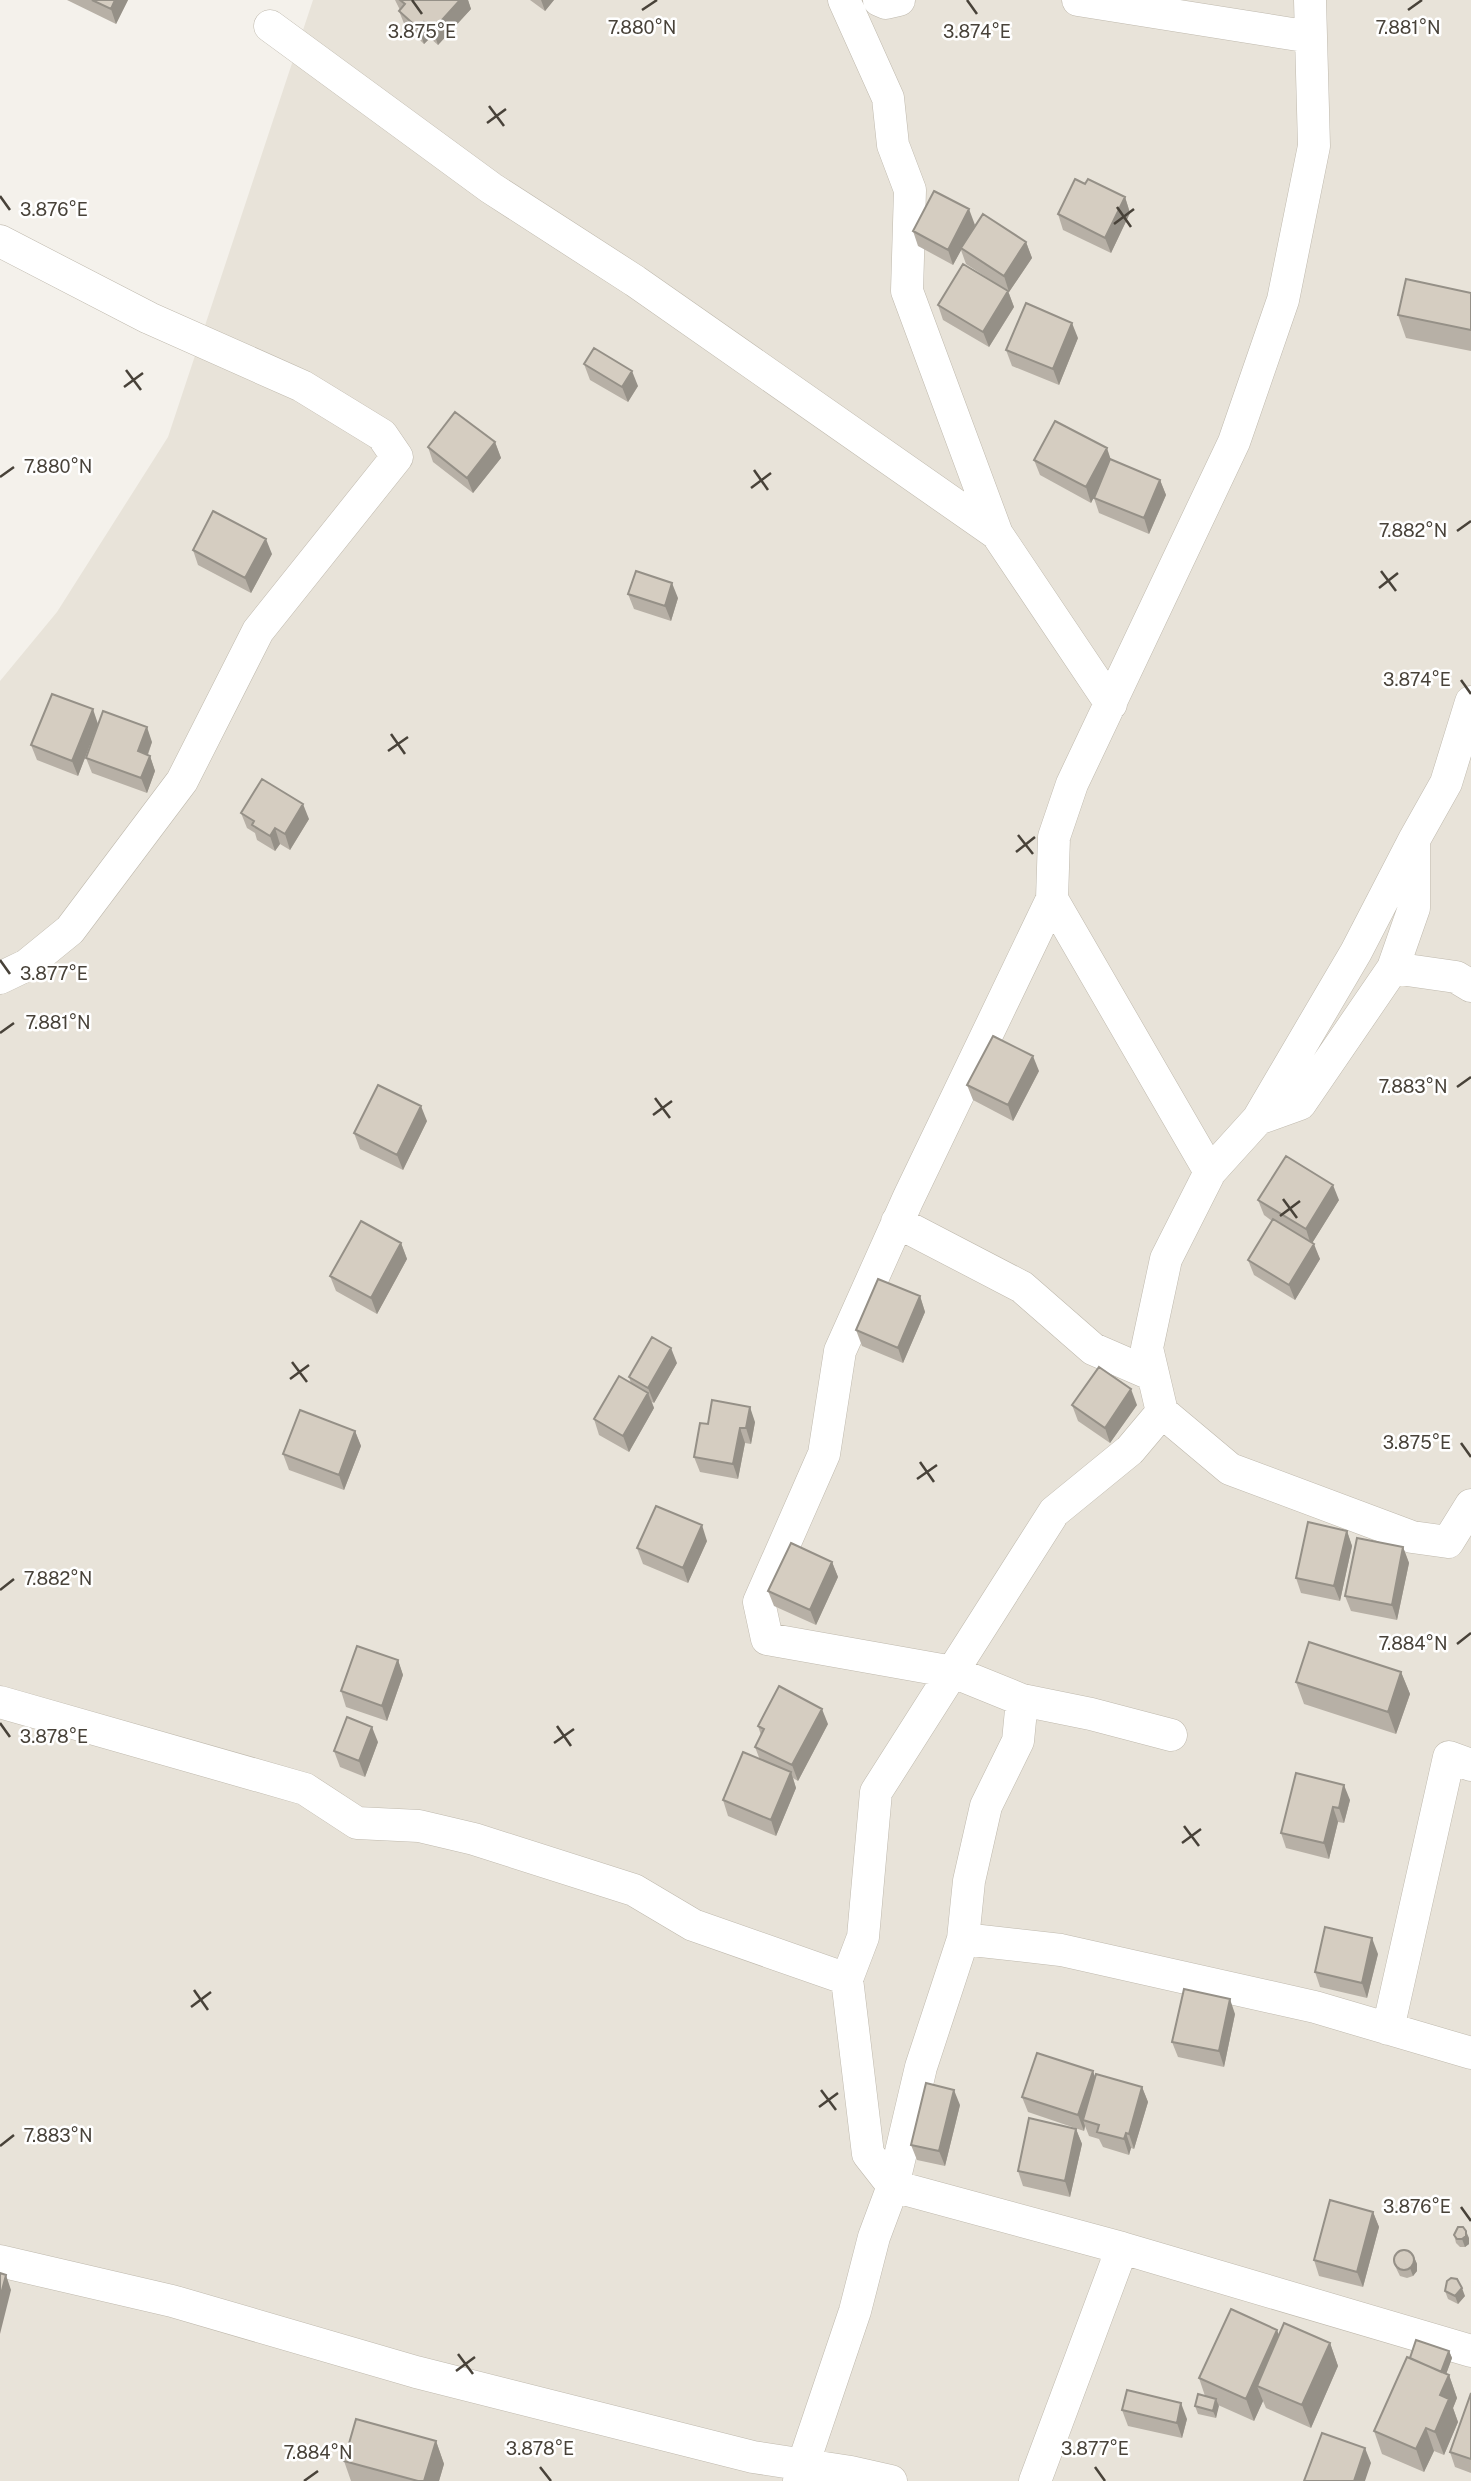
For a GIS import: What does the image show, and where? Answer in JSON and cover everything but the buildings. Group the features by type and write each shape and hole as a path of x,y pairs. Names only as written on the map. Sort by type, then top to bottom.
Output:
{"street":[{"path":"844,0 888,97 893,145 910,190 907,291 997,534 1111,704"},
{"path":"879,0 899,0"},
{"path":"1078,0 1311,37"},
{"path":"1171,1735 1091,1714 1022,1700 953,1672 767,1639 759,1602 824,1454 840,1351 897,1222 1052,898 1054,837 1072,784 1234,442 1283,300 1314,146 1310,0"},
{"path":"270,26 491,188 635,281 997,534"},
{"path":"0,242 149,318 302,386 382,435 397,457 258,631 182,781 70,930 27,965 0,978"},
{"path":"1471,702 1458,778 1414,839 1356,952 1258,1119 1210,1172 1166,1259 1147,1348 1162,1412 1230,1469 1412,1536 1448,1542 1471,1505"},
{"path":"1258,1119 1300,1104 1394,968 1414,908 1414,839"},
{"path":"1052,898 1210,1172"},
{"path":"1394,968 1456,977 1471,986"},
{"path":"897,1222 1022,1287 1093,1349 1153,1376"},
{"path":"1162,1412 1130,1450 1054,1512 876,1792 863,1937 847,1979 868,2154 893,2186 1122,2248 1471,2351"},
{"path":"801,2473 855,2311 874,2237 893,2186 921,2067 963,1939 969,1881 986,1806 1018,1741 1022,1700"},
{"path":"0,1702 305,1790 357,1823 419,1826 634,1890 693,1925 847,1979"},
{"path":"1388,2029 1449,1757 1471,1765"},
{"path":"963,1939 1061,1950 1315,2007 1471,2053"},
{"path":"1035,2481 1122,2248"},
{"path":"0,2261 172,2301 416,2372 753,2457 801,2473 851,2472 891,2481"}],"shaded area":[{"path":"313,0 1471,0 1471,2481 0,2481 0,681 57,612 168,437"}]}
